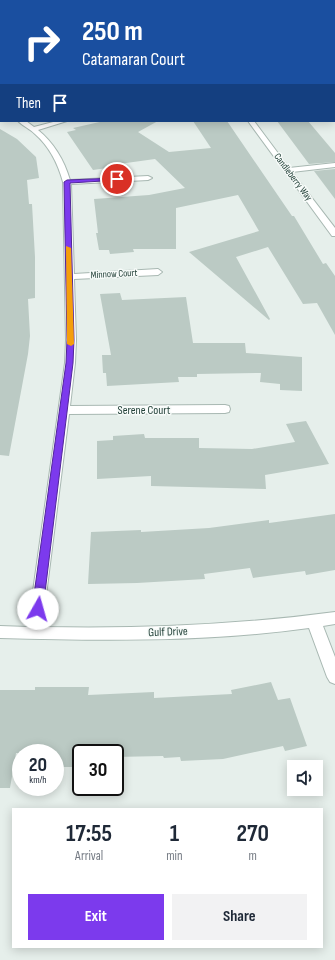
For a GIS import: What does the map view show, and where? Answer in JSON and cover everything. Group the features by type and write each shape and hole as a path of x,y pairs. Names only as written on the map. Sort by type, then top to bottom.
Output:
{"street":[{"path":"23,122 34,129 52,148 60,159 67,182 71,340 70,363 34,633"},
{"path":"34,129 60,122"},
{"name":"Candleberry Way","path":"252,122 335,234"},
{"path":"288,170 335,165"},
{"path":"67,182 148,178"},
{"name":"Minnow Court","path":"69,277 158,272"},
{"name":"Serene Court","path":"63,410 225,409"},
{"name":"Gulf Drive","path":"0,632 178,632 335,618"},
{"path":"314,621 335,676"}],"building":[{"path":"100,122 156,122 138,132 169,152 211,148 194,122 228,122 292,216 294,216 323,264 326,263 335,276 335,335 317,303 303,304 268,247 236,257 270,319 269,320 189,252 259,231 238,195 176,208 176,249 133,249 134,252 110,254 109,250 99,250 96,233 98,233 94,199 149,195 185,188 155,159 119,164 121,166 93,170 67,132 76,130 73,128"},
{"path":"278,122 309,122 335,153 335,162 309,164"},
{"path":"0,129 17,139 36,157 39,178 27,180 29,204 32,204 35,257 35,298 28,299 30,336 28,354 9,456 0,455"},
{"path":"335,169 335,199 314,171"},
{"path":"120,293 122,300 186,297 193,343 245,343 246,353 302,357 302,391 280,390 280,384 260,382 261,373 197,374 197,377 178,377 179,382 107,386 106,373 103,373 102,355 111,355 100,294"},
{"path":"306,421 329,464 265,475 266,489 151,486 151,476 97,479 97,441 113,440 113,436 144,434 145,438 199,438 199,448 252,449 295,442 286,424"},
{"path":"335,514 335,570 306,575 305,571 253,578 250,568 204,574 205,579 88,584 91,532 141,530 141,532 209,528 269,520 269,523"},
{"path":"271,682 278,700 290,698 307,746 285,751 283,746 223,759 181,761 180,757 124,757 124,744 72,744 72,767 64,767 64,744 12,744 12,776 10,788 0,788 0,690 35,690 35,687 89,687 88,695 154,692 154,698 232,694 231,690"}],"slow traffic":[{"path":"68,248 71,344"}],"route":[{"path":"38,609 70,363 71,340 67,182 117,179"}]}
